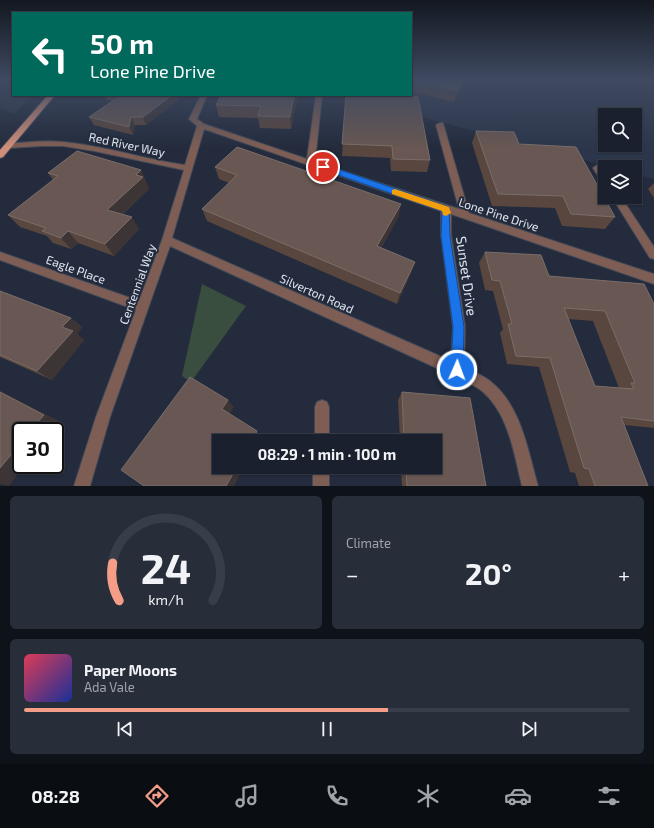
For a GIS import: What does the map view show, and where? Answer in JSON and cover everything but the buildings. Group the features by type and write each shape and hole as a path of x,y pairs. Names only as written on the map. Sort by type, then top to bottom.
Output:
{"main road":[{"path":"0,154 45,103"}],"street":[{"path":"200,103 192,119 201,126"},
{"path":"311,162 318,103"},
{"path":"440,125 465,215"},
{"name":"Lone Pine Drive","path":"201,126 654,279"},
{"name":"Centennial Way","path":"82,486 103,417 166,240 201,126"},
{"name":"Red River Way","path":"8,146 61,143 96,148 170,166 188,168"},
{"path":"621,204 654,255"},
{"name":"Sunset Drive","path":"446,209 446,236 459,327 457,370"},
{"name":"Silverton Road","path":"166,240 457,370"},
{"name":"Eagle Place","path":"0,256 142,307"},
{"path":"457,370 488,388 506,409 518,440 530,486"},
{"path":"322,407 322,434"},
{"path":"321,474 321,486"}],"shaded area":[{"path":"0,103 25,103 14,114 0,108"},
{"path":"368,103 654,103 654,179 642,176 642,160 598,160 598,164"}],"green space":[{"path":"202,284 246,306 191,382 182,376"}],"slow traffic":[{"path":"395,192 446,209 446,213"}],"route":[{"path":"323,167 446,209 446,236 459,327 457,370"}]}
